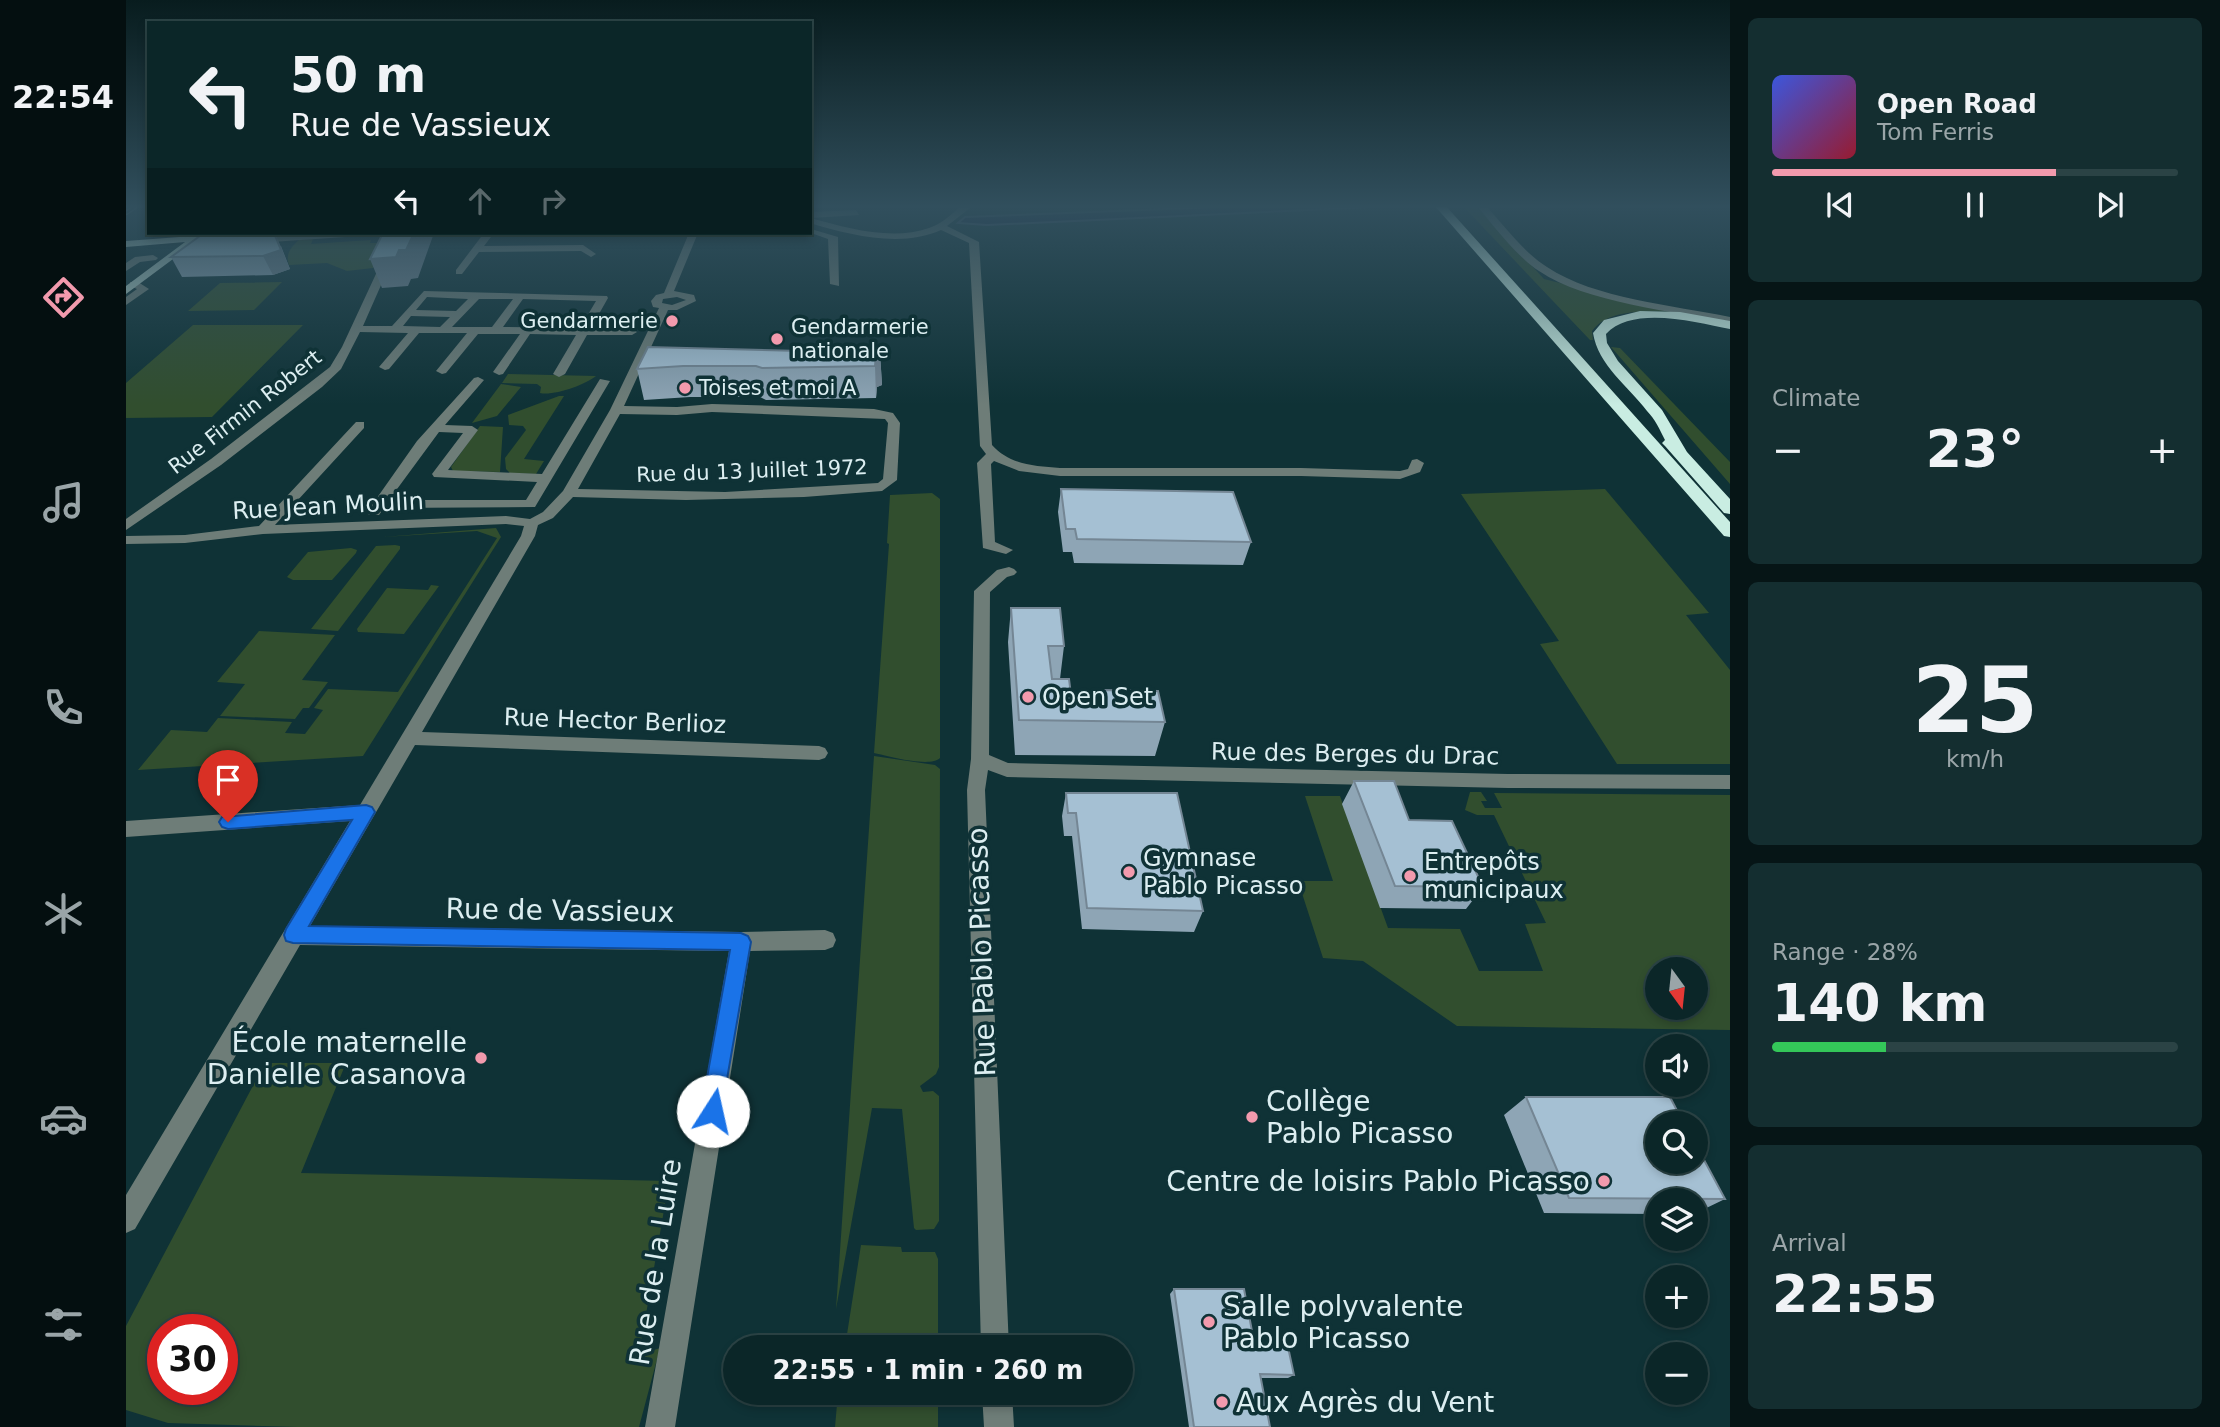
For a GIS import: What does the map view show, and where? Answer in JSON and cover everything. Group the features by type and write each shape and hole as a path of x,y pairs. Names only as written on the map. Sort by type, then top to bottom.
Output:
{"highway":[{"path":"1505,272 1730,532"},
{"path":"1510,272 1730,509"},
{"path":"1683,456 1656,412 1606,354 1599,340 1599,333 1611,321 1640,315 1730,322"}],"main road":[{"path":"129,284 148,272"}],"street":[{"name":"Rue Firmin Robert","path":"126,527 318,385 340,362 382,272"},
{"path":"531,514 548,515 569,493 616,410 678,272"},
{"path":"834,272 835,284"},
{"path":"976,272 986,446 993,455 1008,465 1060,472 1301,472 1400,475 1413,471 1417,463"},
{"path":"1549,272 1584,286 1730,322"},
{"path":"126,302 144,289 129,284"},
{"path":"395,329 424,294 603,298 559,374"},
{"path":"444,329 477,296"},
{"path":"495,331 520,296"},
{"path":"409,313 460,314"},
{"path":"356,329 632,332"},
{"path":"384,367 416,330"},
{"path":"442,371 475,330"},
{"path":"499,372 527,331"},
{"path":"364,526 436,428 478,380"},
{"path":"126,1220 528,536 531,514 547,478 604,381"},
{"name":"Rue du 13 Juillet 1972","path":"569,493 627,497 754,494 882,487 890,480 894,423 889,416 874,413 712,408 677,411 616,410"},
{"path":"263,530 360,425"},
{"path":"436,428 472,430 439,474 547,478"},
{"path":"993,455 984,463 988,545 1006,550"},
{"name":"Rue Jean Moulin","path":"380,504 531,514"},
{"name":"Rue Jean Moulin","path":"126,540 364,526 378,531 506,520 531,514"},
{"name":"Rue Pablo Picasso","path":"995,1335 976,790 981,759 982,591 1002,573 1009,572"},
{"name":"Rue Hector Berlioz","path":"410,738 819,753"},
{"name":"Rue des Berges du Drac","path":"981,759 1007,770 1233,777 1730,782"},
{"path":"126,829 366,812"},
{"name":"Rue de Vassieux","path":"293,935 741,942 825,940"},
{"name":"Rue de la Luire","path":"660,1427 741,942"},
{"path":"998,1405 999,1427"}],"green space":[{"path":"1525,272 1537,272 1544,279 1677,312 1620,314 1600,323 1592,331 1593,340 1590,340"},
{"path":"282,282 254,310 188,311 220,283"},
{"path":"193,325 303,325 212,417 126,418 126,383"},
{"path":"1611,347 1620,348 1730,462 1730,484"},
{"path":"508,374 596,376 569,389 546,394 540,393 541,387 537,384 502,383"},
{"path":"501,384 521,387 497,416 472,423"},
{"path":"564,396 524,459 544,461 536,474 510,473 506,469 505,458 526,430 523,426 509,425 508,415"},
{"path":"480,426 503,427 500,472 453,471 451,467"},
{"path":"1605,489 1709,613 1686,615 1730,670 1730,764 1617,764 1540,644 1559,641 1461,494"},
{"path":"932,493 940,499 940,758 918,762 874,753 890,495"},
{"path":"496,528 501,537 363,756 138,770 171,730 207,732 218,718 292,722 285,733 305,734 323,710 314,708 328,689 398,692 497,538 477,531 383,537"},
{"path":"376,546 400,546 400,549 338,631 311,629"},
{"path":"351,548 357,550 356,553 332,580 293,580 287,577 308,552"},
{"path":"431,585 439,586 404,634 358,632 357,629 387,588 428,590"},
{"path":"259,631 335,635 302,680 328,682 309,708 303,708 295,719 220,716 245,684 217,682"},
{"path":"874,756 935,765 940,769 939,1067 936,1074 920,1086 923,1092 933,1091 939,1096 939,1221 934,1229 914,1228 902,1109 872,1108 836,1309"},
{"path":"1470,792 1481,792 1487,801 1481,801 1485,808 1502,808 1494,793 1730,795 1730,1030 1457,1026 1363,961 1323,958 1298,881 1333,881 1305,796 1340,796 1388,928 1460,929 1479,971 1543,971 1525,924 1546,923 1494,815 1477,815 1465,810"},
{"path":"265,1063 346,1063 301,1173 669,1181 639,1355 660,1348 639,1427 297,1427 168,1423 126,1410 126,1326"},
{"path":"861,1245 901,1247 902,1252 935,1252 938,1259 938,1335 847,1335"},
{"path":"837,1405 938,1405 938,1427 835,1427"}],"building":[{"path":"648,347 880,353 876,355 875,366 683,366 637,369"},
{"path":"1061,489 1233,492 1251,542 1077,539 1075,529 1066,529"},
{"path":"1011,608 1060,608 1064,646 1048,646 1052,679 1069,679 1072,703 1105,703 1102,690 1158,691 1165,722 1019,720"},
{"path":"1354,781 1394,781 1409,820 1452,821 1483,887 1395,886"},
{"name":"Gymnase Pablo Picasso","path":"1066,793 1177,793 1203,911 1087,908 1076,813 1068,813"},
{"name":"Centre de loisirs Pablo Picasso","path":"1526,1097 1670,1097 1677,1111 1645,1111 1645,1174 1708,1174 1708,1167 1725,1199 1708,1199 1708,1188 1645,1188 1645,1198 1569,1198"},
{"path":"1174,1289 1244,1289 1255,1347 1288,1347 1294,1375 1260,1374 1270,1427 1194,1427"}],"place":[{"name":"Gendarmerie","path":"672,321"},
{"name":"Gendarmerie nationale","path":"777,339"},
{"name":"Toises et moi A","path":"685,388"},
{"name":"Open Set","path":"1028,697"},
{"name":"Gymnase Pablo Picasso","path":"1129,872"},
{"name":"Entrepôts municipaux","path":"1410,876"},
{"name":"École maternelle Danielle Casanova","path":"481,1058"},
{"name":"Collège Pablo Picasso","path":"1252,1117"},
{"name":"Centre de loisirs Pablo Picasso","path":"1604,1181"},
{"name":"Salle polyvalente Pablo Picasso","path":"1209,1322"},
{"name":"Aux Agrès du Vent","path":"1222,1402"}],"route":[{"path":"228,822 366,812 293,935 741,942 713,1111"}]}
